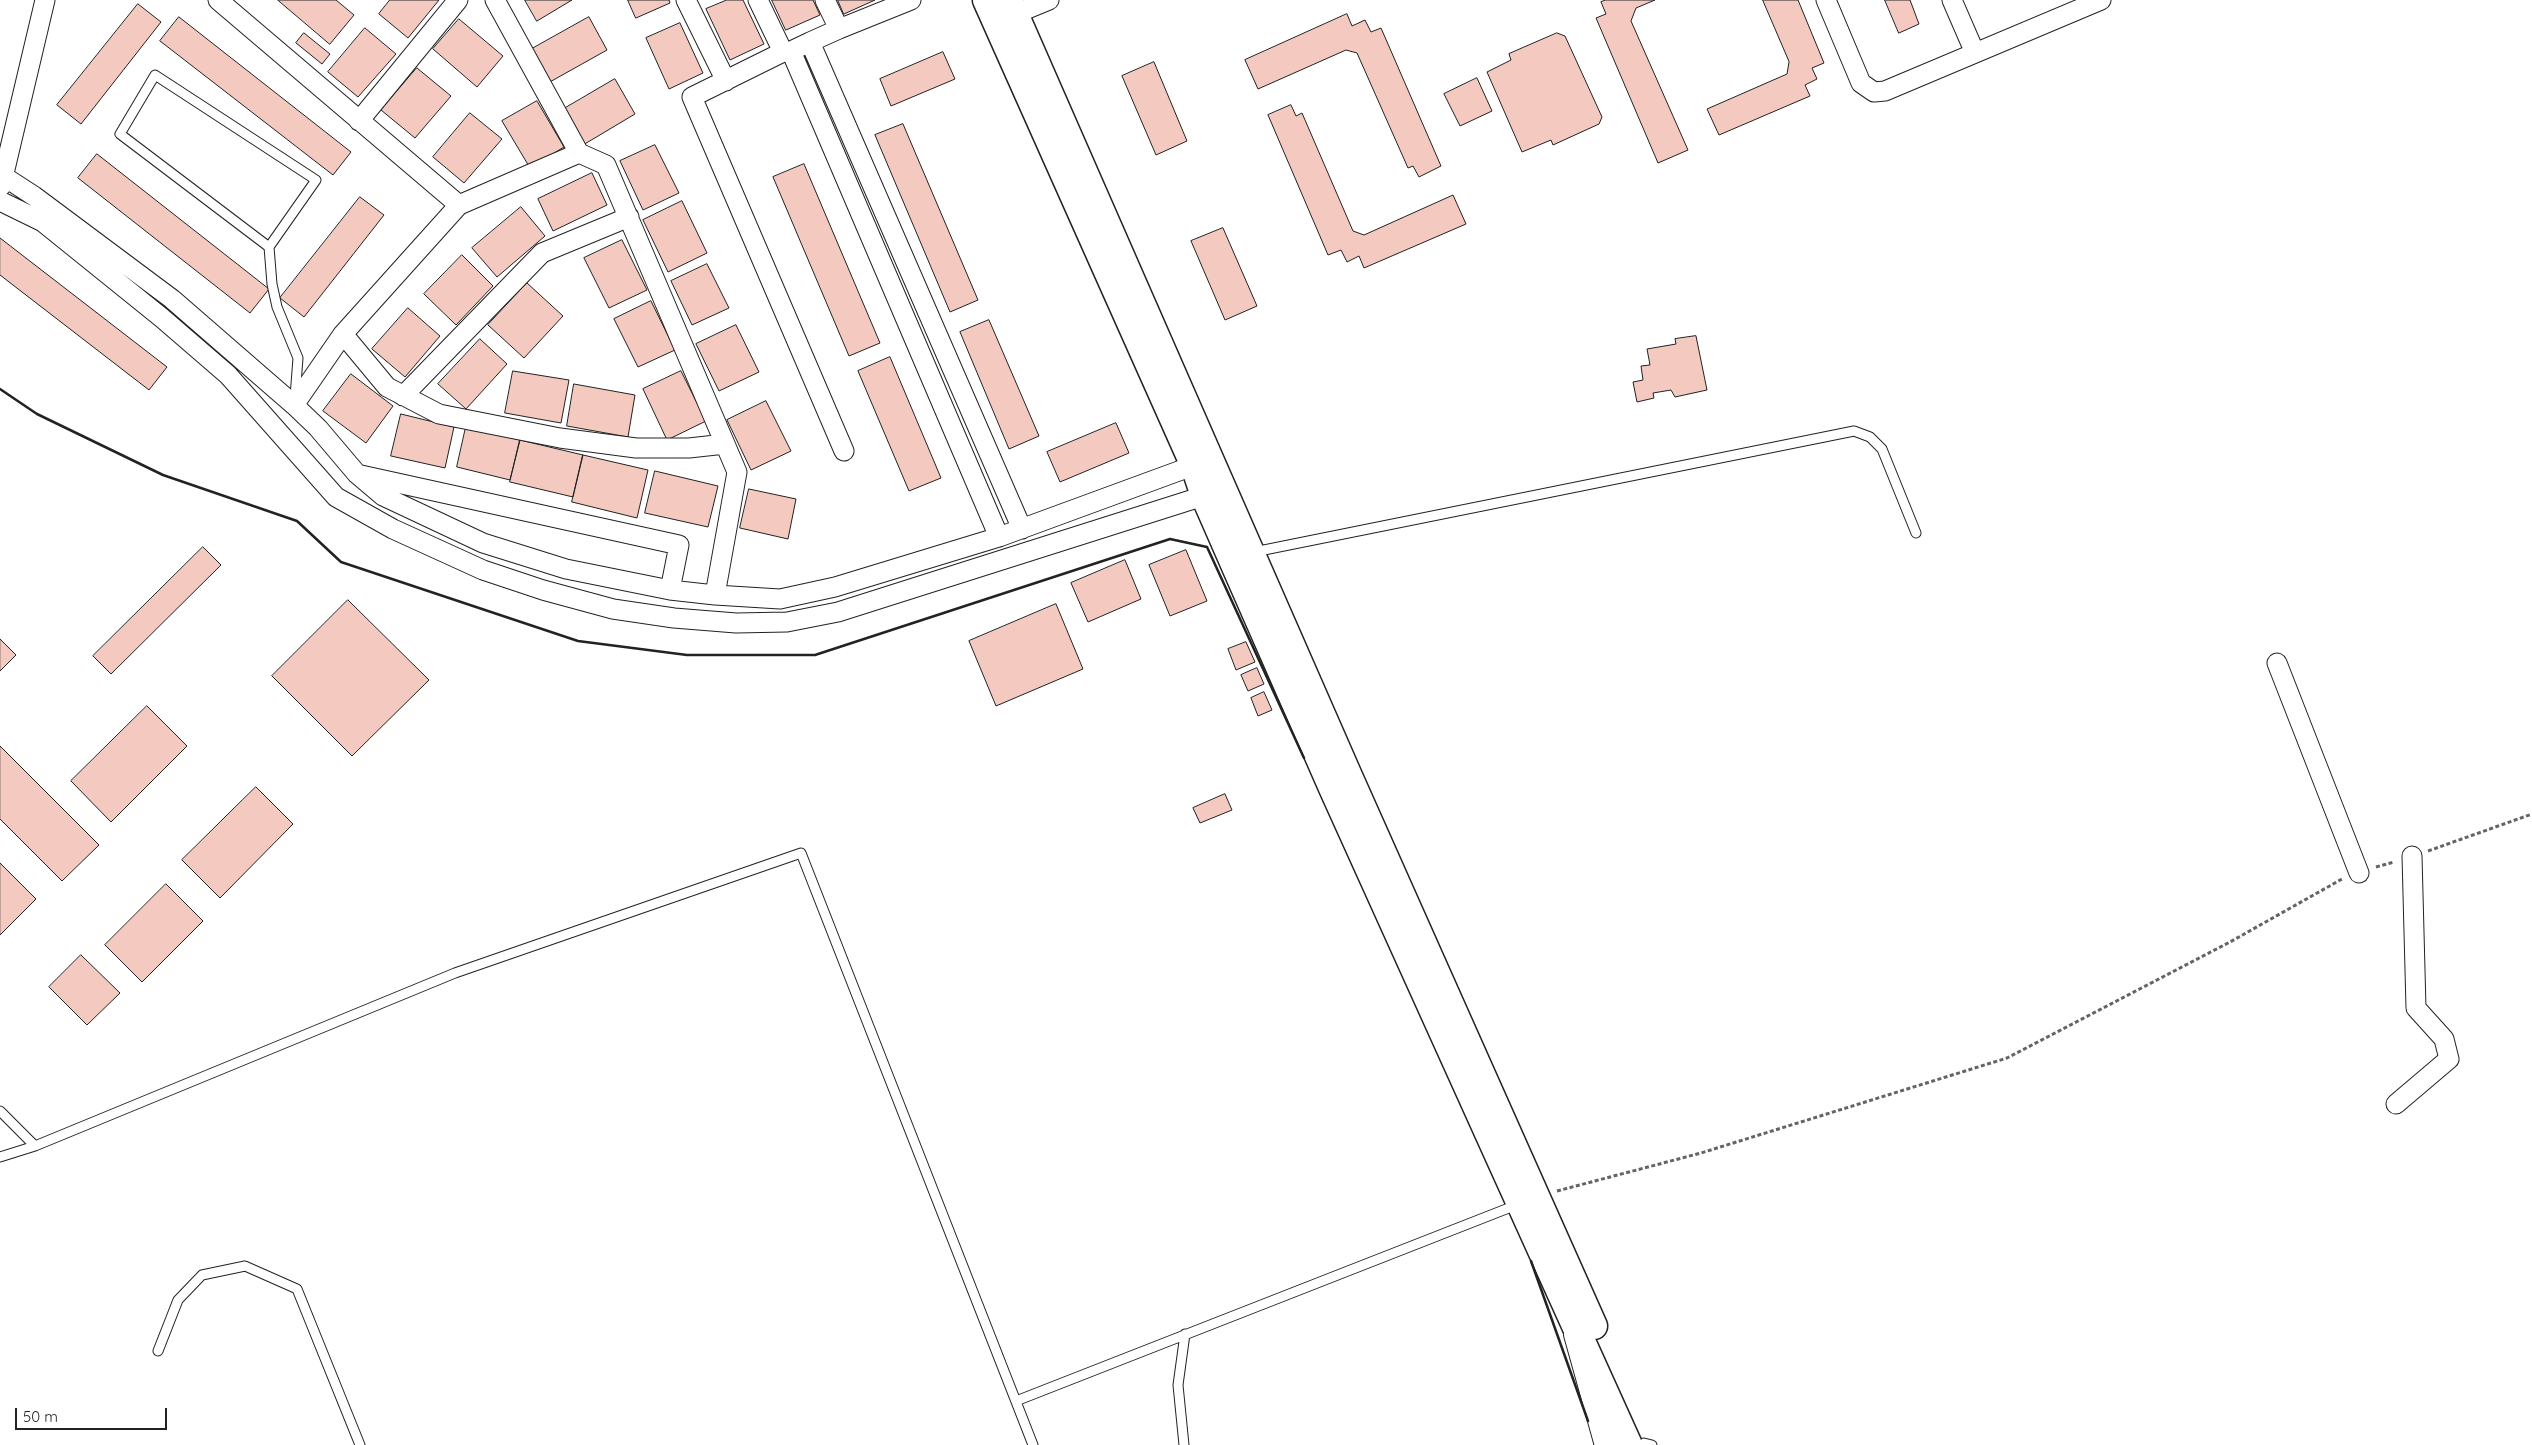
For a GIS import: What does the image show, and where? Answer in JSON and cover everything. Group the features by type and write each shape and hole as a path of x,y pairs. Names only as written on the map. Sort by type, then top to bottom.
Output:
{"highway":[{"path":"1578,1334 1608,1445"}],"main road":[{"path":"986,0 1203,462"},
{"path":"1012,7 1242,557 1332,788 1642,1445"},
{"path":"1528,1200 1578,1334 1642,1445"}],"street":[{"path":"45,0 1,180 172,299 294,405 318,428 357,474 383,496 482,543 566,569 670,590 715,596 780,598 835,587 999,537 1203,462"},
{"path":"218,0 458,206"},
{"path":"359,121 458,0"},
{"path":"495,0 579,153 606,164 737,472 715,596"},
{"path":"686,0 726,81"},
{"path":"758,0 787,52 999,537"},
{"path":"825,0 839,29"},
{"path":"844,452 692,97 787,52 911,0"},
{"path":"1012,7 1049,0"},
{"path":"1826,0 1861,83 1869,91 1886,91 2089,2"},
{"path":"1952,0 1975,53"},
{"path":"810,42 1022,529"},
{"path":"294,405 343,334 458,206 579,153"},
{"path":"0,201 43,222 162,318 228,375 336,496 393,529 483,570 543,590 613,609 674,618 736,623 787,622 829,614 1214,493"},
{"path":"403,396 542,253 629,217"},
{"path":"343,334 387,388 439,414 560,438 636,448 689,448 725,444"},
{"path":"357,474 679,545 670,590"},
{"path":"2277,662 2359,873"},
{"path":"2396,1104 2449,1059 2444,1039 2416,1008 2412,856"}],"lane":[{"path":"269,247 120,134 155,75 316,180 269,247 272,284 277,307 298,358 294,405"},
{"path":"1242,557 1854,431 1870,437 1882,449 1916,533"},
{"path":"0,1158 35,1146 455,973 801,853 1033,1445"},
{"path":"0,1112 35,1146"},
{"path":"1016,1400 1528,1200"},
{"path":"158,1351 178,1300 202,1275 245,1266 297,1289 360,1445"},
{"path":"1184,1445 1178,1385 1185,1334"}],"path":[{"path":"1528,1200 1701,1153 2007,1058 2230,942 2347,876 2412,856 2532,814"}],"building":[{"path":"278,0 336,0 354,15 330,44"},
{"path":"390,0 439,0 408,38 379,14"},
{"path":"525,0 572,0 537,21"},
{"path":"628,0 669,0 670,3 636,18"},
{"path":"727,0 743,0 764,44 730,60 706,9"},
{"path":"772,0 813,0 820,15 786,30"},
{"path":"838,0 875,0 844,14"},
{"path":"1606,0 1655,0 1636,8 1631,21 1688,150 1658,163 1596,18 1606,14 1601,2"},
{"path":"1763,0 1798,0 1824,63 1812,68 1817,79 1805,85 1810,96 1719,135 1707,109 1787,74 1789,62"},
{"path":"1885,0 1910,0 1919,24 1899,33"},
{"path":"138,4 161,22 81,124 57,105"},
{"path":"1347,14 1352,26 1365,20 1371,32 1381,28 1441,166 1419,177 1413,166 1408,168 1357,53 1346,50 1258,89 1245,60"},
{"path":"179,17 351,152 333,175 160,41"},
{"path":"589,17 607,50 548,83 530,50"},
{"path":"459,19 503,56 477,87 433,49"},
{"path":"680,23 703,73 669,89 646,38"},
{"path":"365,28 396,54 358,97 328,72"},
{"path":"304,33 330,54 322,64 296,43"},
{"path":"1557,33 1565,36 1602,117 1599,124 1553,145 1551,140 1522,152 1487,72 1511,60 1509,54"},
{"path":"943,52 955,79 891,106 880,79"},
{"path":"1154,62 1187,141 1156,155 1122,76"},
{"path":"417,68 451,96 415,138 381,110"},
{"path":"1477,78 1492,111 1460,126 1444,94"},
{"path":"615,79 635,114 583,145 562,110"},
{"path":"537,101 564,147 530,168 502,121"},
{"path":"1291,105 1296,116 1302,113 1353,231 1364,235 1453,195 1466,224 1364,268 1359,256 1347,262 1341,250 1328,255 1268,115"},
{"path":"470,113 502,139 464,183 433,157"},
{"path":"903,124 978,300 950,312 875,135"},
{"path":"655,145 679,193 643,210 620,161"},
{"path":"97,154 269,289 250,313 78,178"},
{"path":"804,164 880,343 849,356 773,177"},
{"path":"592,173 607,205 553,231 538,199"},
{"path":"360,197 384,215 304,317 280,298"},
{"path":"682,201 707,253 668,272 643,220"},
{"path":"521,207 545,236 497,277 472,248"},
{"path":"1223,228 1257,306 1225,320 1191,241"},
{"path":"0,238 167,367 149,390 0,275"},
{"path":"622,240 647,290 609,308 584,258"},
{"path":"462,255 493,286 456,325 424,294"},
{"path":"707,264 729,308 692,325 671,281"},
{"path":"527,283 563,316 524,358 488,325"},
{"path":"651,301 675,350 638,367 614,319"},
{"path":"408,308 440,336 405,377 372,349"},
{"path":"989,320 1039,436 1009,449 960,332"},
{"path":"736,325 759,372 719,391 696,344"},
{"path":"1696,336 1707,390 1675,397 1671,390 1653,393 1654,398 1637,402 1633,382 1643,380 1641,366 1650,365 1647,349 1676,344 1675,339"},
{"path":"480,339 507,364 466,409 438,384"},
{"path":"890,357 941,478 909,491 858,371"},
{"path":"513,371 569,380 561,423 505,413"},
{"path":"681,371 706,421 667,440 643,389"},
{"path":"351,374 393,406 366,443 323,411"},
{"path":"574,384 635,395 628,437 567,426"},
{"path":"766,401 791,451 751,470 727,420"},
{"path":"401,414 454,427 445,468 391,456"},
{"path":"1116,423 1129,453 1060,482 1047,452"},
{"path":"466,427 520,440 510,480 457,467"},
{"path":"520,440 583,455 573,497 510,482"},
{"path":"583,455 648,470 637,518 572,502"},
{"path":"655,471 718,486 708,527 645,513"},
{"path":"749,489 796,499 788,539 740,528"},
{"path":"203,547 221,565 111,674 93,656"},
{"path":"1186,550 1207,601 1170,616 1149,565"},
{"path":"1125,560 1141,599 1088,622 1071,583"},
{"path":"348,600 429,680 352,756 272,676"},
{"path":"1056,604 1083,669 996,706 969,641"},
{"path":"0,639 16,655 0,671"},
{"path":"1246,642 1255,662 1236,670 1228,649"},
{"path":"1257,668 1264,684 1248,691 1241,675"},
{"path":"1264,692 1272,710 1258,716 1251,698"},
{"path":"147,706 187,746 111,822 71,781"},
{"path":"0,746 99,845 62,881 0,819"},
{"path":"256,787 293,824 220,898 182,860"},
{"path":"1225,794 1232,810 1200,823 1193,808"},
{"path":"0,863 36,899 0,935"},
{"path":"166,884 203,921 142,982 105,945"},
{"path":"81,955 120,993 87,1025 49,987"}],"wall":[{"path":"0,389 37,414 163,475 297,521 341,562 578,641 687,655 815,655 1170,539 1207,547 1304,758"},
{"path":"1531,1261 1588,1421"}]}
